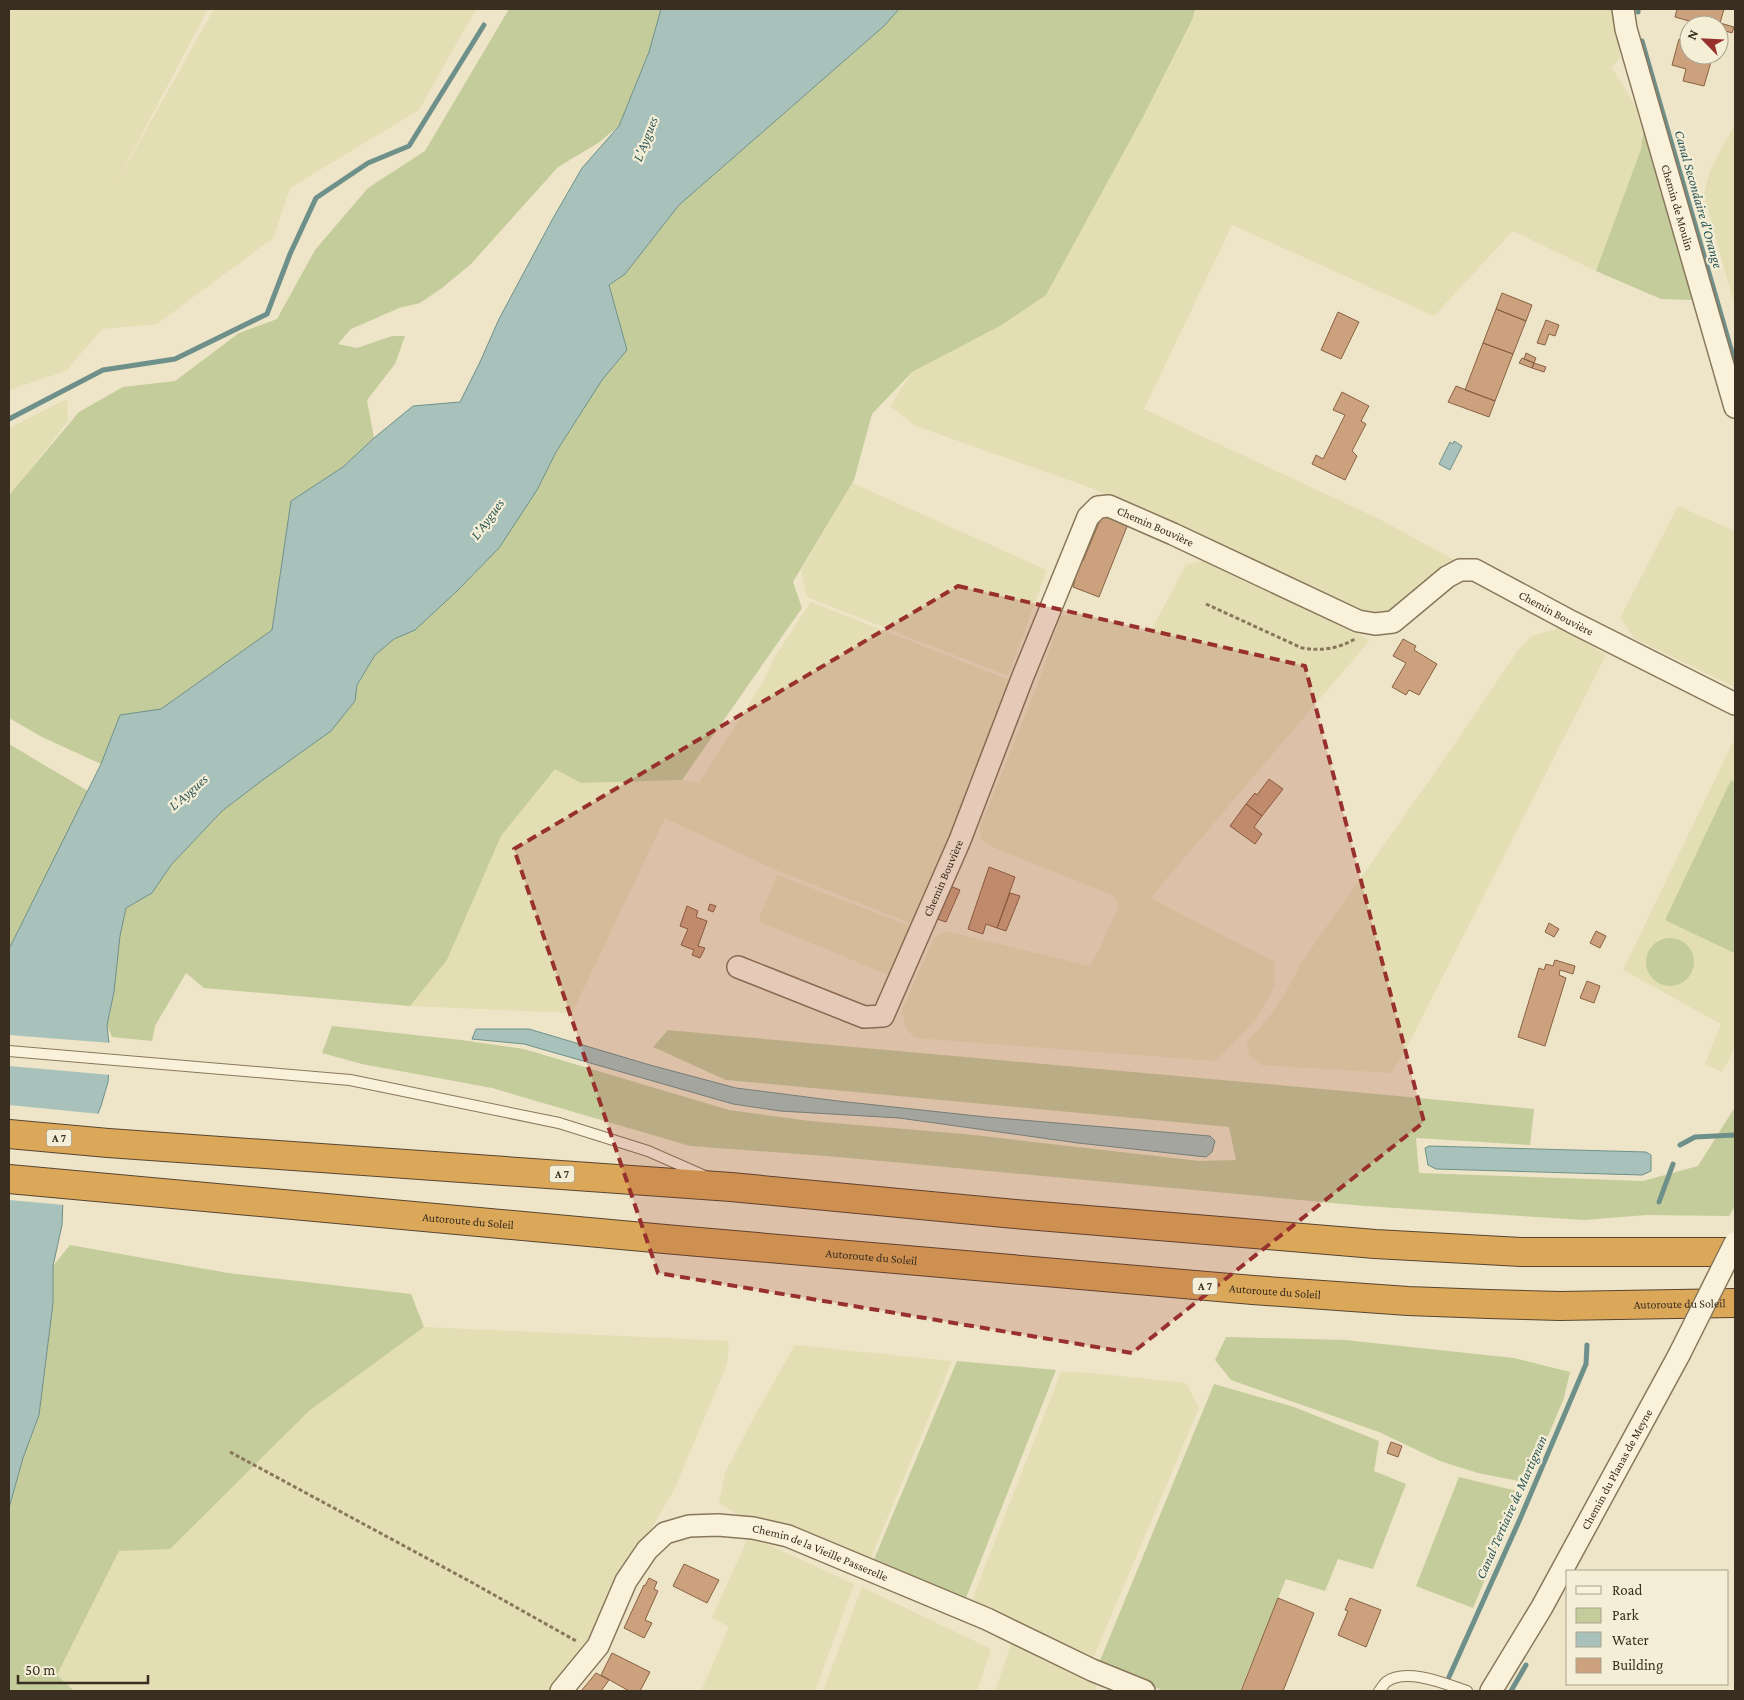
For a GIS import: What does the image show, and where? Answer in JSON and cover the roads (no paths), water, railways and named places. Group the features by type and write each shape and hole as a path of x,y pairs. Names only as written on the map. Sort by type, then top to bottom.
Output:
{"highway":[{"name":"A 7","path":"9,1134 108,1143 731,1186 1015,1214 1375,1244 1521,1252 1735,1252"},
{"name":"Autoroute du Soleil","path":"9,1179 1262,1291 1408,1301 1515,1305 1735,1304"}],"street":[{"name":"Chemin de Moulin","path":"1623,9 1626,29 1735,407"},
{"name":"Chemin Bouvière","path":"738,967 864,1017 883,1016 960,840 1023,676 1088,517 1098,507 1110,506 1358,621 1375,624 1393,622 1447,577 1460,570 1475,570 1572,622 1735,704"},
{"name":"Chemin du Planas de Meyne","path":"1491,1691 1542,1607 1679,1355 1735,1243"},
{"name":"Chemin de la Vieille Passerelle","path":"561,1691 598,1646 626,1581 647,1550 665,1532 689,1526 718,1525 753,1528 788,1536 987,1619 1092,1670 1144,1691"}],"lane":[{"path":"9,1051 350,1080 559,1123 648,1151 731,1186"},
{"path":"1380,1691 1386,1682 1398,1678 1417,1676 1467,1691"}],"water":[{"name":"L'Aygues","path":"661,9 899,9 884,26 679,205 625,274 609,285 627,350 602,380 556,452 537,490 499,548 415,630 394,639 375,655 357,685 355,701 331,731 222,811 171,865 152,893 126,908 120,936 114,992 107,1025 110,1054 108,1082 101,1106 63,1199 62,1225 53,1266 53,1303 39,1415 23,1458 9,1508 9,949 101,764 120,715 161,709 272,630 291,501 343,467 413,406 460,402 499,319 552,220 582,168 619,126 649,52"},
{"path":"1454,441 1462,446 1450,470 1439,464 1450,442 1453,444"},
{"path":"476,1029 529,1029 736,1088 986,1117 1210,1136 1215,1141 1212,1152 1206,1157 1078,1143 899,1118 780,1111 733,1104 524,1044 472,1039"},
{"path":"1429,1146 1646,1152 1651,1155 1651,1171 1642,1175 1436,1169 1428,1165 1425,1148"}],"waterway":[{"path":"9,419 103,370 175,359 267,314 290,254 316,198 368,163 409,146 484,25"},
{"name":"Canal Secondaire d'Orange","path":"1642,41 1735,363"},
{"name":"Canal Secondaire d'Orange","path":"1680,1145 1695,1137 1735,1135"},
{"name":"Canal Secondaire d'Orange","path":"1659,1202 1673,1164"},
{"name":"Canal Tertiaire de Martignan","path":"1449,1677 1520,1519 1586,1364 1587,1345"},
{"path":"1511,1691 1526,1665"}]}
